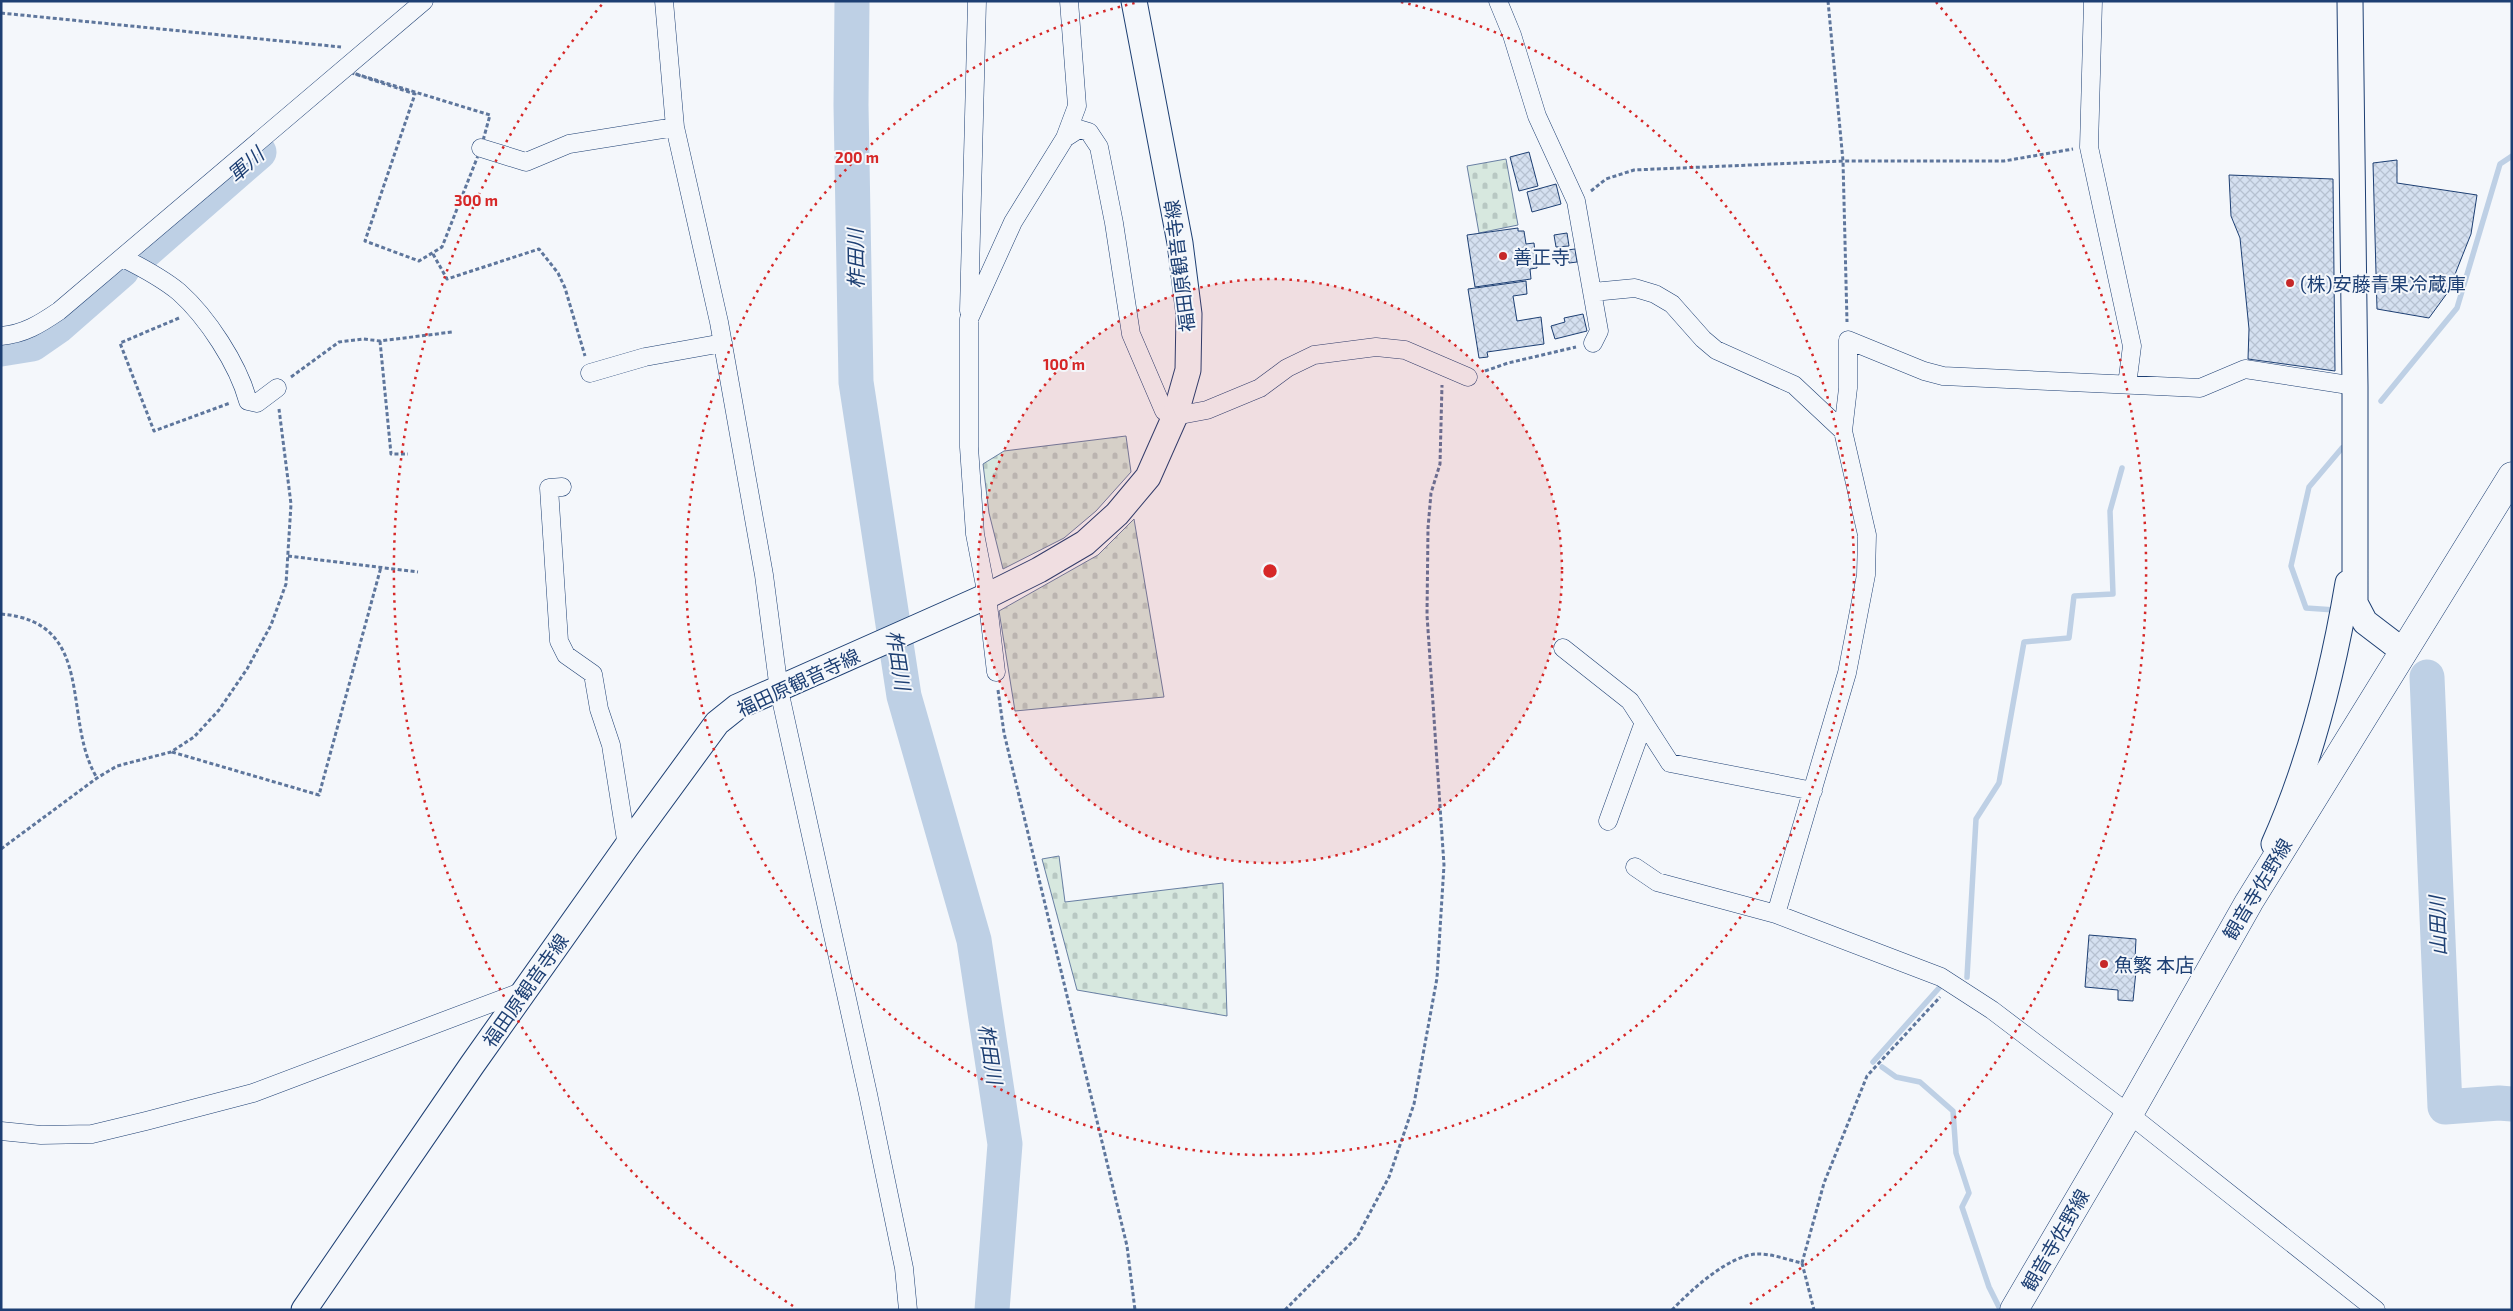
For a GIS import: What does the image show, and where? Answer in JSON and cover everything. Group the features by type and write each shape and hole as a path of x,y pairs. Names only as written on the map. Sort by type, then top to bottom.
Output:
{"main road":[{"name":"福田原観音寺線","path":"304,1310 627,846 717,723 737,707 779,690 987,596 1085,543 1117,514 1148,477 1176,416 1188,370 1189,314 1180,242 1134,1"},
{"path":"2350,1 2355,386 2355,603 2364,622 2403,651"},
{"name":"観音寺佐野線","path":"2014,1310 2129,1114 2249,902 2512,476"},
{"path":"2249,902 2287,816 2303,771 2340,630 2356,541"}],"street":[{"path":"1,336 14,335 37,327 124,258 424,1"},
{"path":"664,1 675,127 723,343 764,575 779,690 868,1094 904,1268 908,1310"},
{"path":"977,1 969,319 969,448 974,534 987,596 996,672"},
{"path":"969,319 1013,222 1066,138 1077,106 1070,1"},
{"path":"1498,1 1512,35 1537,116 1576,201 1599,331 1593,343"},
{"path":"2093,1 2089,147 2132,346 2128,385"},
{"path":"481,148 526,162 569,144 675,127"},
{"path":"1066,138 1078,129 1089,132 1100,147 1131,334 1164,411 1176,416 1207,410 1241,398 1260,388 1287,368 1314,355 1376,347 1405,350 1468,377"},
{"path":"124,258 156,275 180,293 222,343 244,384 248,400 258,403 277,388"},
{"path":"1593,292 1635,288 1655,294 1672,304 1703,339 1716,350 1794,385 1843,431"},
{"path":"1776,914 1847,673 1866,575 1866,535 1843,431 1848,388 1848,340 1924,371 1943,376 2200,388 2244,369 2355,386"},
{"path":"590,373 645,356 723,343"},
{"path":"562,487 549,488 559,642 566,656 593,674 599,710 612,745 627,846"},
{"path":"1563,648 1630,701 1670,763 1812,792"},
{"path":"1608,821 1644,722"},
{"path":"1635,866 1657,882 1776,914 1941,977 1992,1010 2129,1114 2376,1310"},
{"path":"1,1131 41,1135 92,1134 209,1104 253,1092 526,990"}],"path":[{"path":"1828,1 1843,161 1848,340"},
{"path":"1,13 367,49"},
{"path":"343,70 490,115 481,148 442,248 419,261 365,241 415,94 343,70"},
{"path":"1576,201 1606,179 1634,170 1843,161 2004,161 2089,147"},
{"path":"433,254 447,279 539,249 558,273 565,288 590,373"},
{"path":"195,312 120,343 154,431 247,397"},
{"path":"1,849 97,778 117,766 171,752 194,737 212,717 247,669 271,625 286,584 291,504 277,388 340,342 363,339 380,341 452,332"},
{"path":"380,341 391,454 408,454"},
{"path":"1468,377 1508,363 1593,343"},
{"path":"1285,1310 1357,1237 1389,1178 1414,1104 1437,978 1444,865 1427,615 1428,528 1431,493 1440,464 1442,366"},
{"path":"288,556 418,572"},
{"path":"171,752 319,795 381,567"},
{"path":"1,614 20,616 45,626 68,656 87,762 97,778"},
{"path":"996,672 1004,733 1127,1246 1135,1310"},
{"path":"1814,1310 1802,1263 1824,1183 1867,1076 1935,1002 1954,985"},
{"path":"1672,1310 1689,1292 1738,1258 1757,1254 1802,1263"}],"green space":[{"path":"1506,159 1518,225 1479,233 1467,166"},
{"path":"1126,436 1131,472 1096,511 1064,538 1003,569 989,513 983,464 1004,451"},
{"path":"1134,519 1164,697 1015,711 999,611 1098,555"},
{"path":"1059,856 1065,902 1223,883 1227,1016 1077,990 1042,859"}],"building":[{"path":"1529,152 1538,186 1519,191 1510,157"},
{"path":"2397,160 2397,183 2477,195 2471,234 2448,292 2429,318 2377,309 2373,163"},
{"name":"(株)安藤青果冷蔵庫","path":"2229,175 2333,179 2335,371 2248,359 2249,329 2240,238 2231,216"},
{"path":"1556,184 1561,204 1532,212 1527,192"},
{"name":"善正寺","path":"1518,228 1518,231 1524,231 1526,244 1534,243 1537,268 1530,269 1531,279 1475,287 1467,235"},
{"path":"1567,233 1569,246 1556,247 1554,235"},
{"path":"1575,249 1577,262 1569,263 1567,250"},
{"path":"1526,281 1527,294 1513,296 1517,321 1541,317 1544,344 1487,352 1488,357 1479,358 1468,289"},
{"path":"1583,314 1587,331 1555,339 1551,326 1565,322 1564,318"},
{"name":"魚繁 本店","path":"2089,935 2136,939 2135,959 2121,958 2120,969 2136,971 2133,1001 2118,1000 2118,990 2085,987"}],"waterway":[{"name":"柞田川","path":"852,1 851,105 856,382 904,696 974,940 1005,1144 992,1310"},
{"name":"軍川","path":"142,254 259,152"},
{"path":"2381,401 2457,308 2500,164 2512,156"},
{"name":"軍川","path":"1,349 32,344 58,326 122,270"},
{"path":"2335,610 2306,608 2291,566 2309,487 2342,448"},
{"path":"1967,977 1976,819 1999,783 2024,642 2069,638 2074,596 2113,594 2110,511 2122,468"},
{"name":"山田川","path":"2427,677 2445,1107 2499,1103 2512,1104"},
{"path":"1873,1062 1939,988"},
{"path":"1882,1067 1896,1077 1920,1082 1953,1111 1956,1153 1969,1193 1962,1207 1989,1287 2000,1309"}],"place":[{"name":"善正寺","path":"1503,256"},
{"name":"(株)安藤青果冷蔵庫","path":"2290,283"},
{"name":"魚繁 本店","path":"2104,964"}]}
